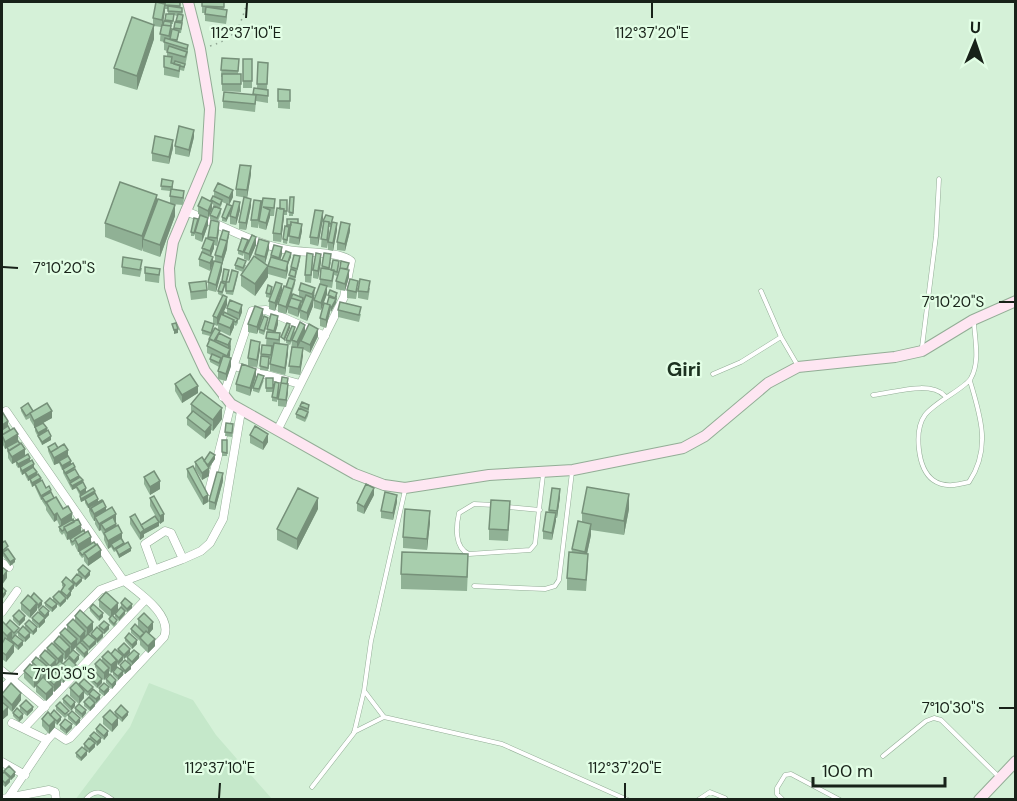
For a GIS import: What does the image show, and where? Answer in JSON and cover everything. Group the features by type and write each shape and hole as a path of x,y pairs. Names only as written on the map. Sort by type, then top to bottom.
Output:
{"main road":[{"path":"188,2 200,50 210,109 207,161 184,211 173,242 169,268 170,287 177,311 205,371 227,400 241,411 278,429 355,474 384,485 405,488 543,471 573,470 683,448 705,436 768,383 798,367 895,357 922,351 973,320 1016,301"},
{"path":"979,800 1016,761"}],"street":[{"path":"184,211 262,243 287,250 342,257 351,261 344,297 278,429"},
{"path":"209,491 234,366 252,311 266,310 325,336"},
{"path":"234,366 300,384"},
{"path":"5,798 25,775 54,732 66,740 70,738 164,638 168,629 165,621 146,599 123,580 6,411"},
{"path":"2,689 100,590 183,559 201,551 210,543 223,519 241,411"},
{"path":"154,569 145,544 165,531 171,533 183,559"},
{"path":"2,612 17,591"},
{"path":"24,728 146,599"},
{"path":"2,671 45,706"},
{"path":"12,723 47,740"},
{"path":"2,762 25,775"},
{"path":"5,798 49,790 55,792 56,800"}],"lane":[{"path":"922,351 936,236 939,179"},
{"path":"761,291 781,337 798,367"},
{"path":"970,381 979,410 983,450 979,467 969,482 952,486 932,480 921,460 919,436 923,418 945,396 970,381 975,370 973,320"},
{"path":"713,374 741,362 781,337"},
{"path":"873,395 927,388 936,389 945,396"},
{"path":"474,586 545,589 555,586 559,580 573,470"},
{"path":"540,510 474,504 463,508 457,522 458,545 469,554 530,549 535,544 540,510 543,471"},
{"path":"312,787 354,732 364,691 371,641 405,488"},
{"path":"364,691 384,717"},
{"path":"354,732 384,717 502,744 628,800"},
{"path":"883,756 926,721 934,718 941,720 1000,778"},
{"path":"783,800 777,794 777,788 785,775 792,774 840,800"},
{"path":"85,800 95,792 102,792 113,800"},
{"path":"698,800 710,792 725,798"}],"path":[{"path":"200,50 226,41 235,34 247,2"}],"shaded area":[{"path":"149,683 193,700 216,735 272,799 75,800 130,727"}],"building":[{"path":"156,2 165,4 162,20 153,18"},
{"path":"165,2 180,2 180,6 165,5"},
{"path":"202,2 224,2 224,7 202,6"},
{"path":"168,6 182,8 182,12 168,11"},
{"path":"206,7 227,10 226,17 205,14"},
{"path":"166,14 174,14 173,21 165,20"},
{"path":"178,14 183,15 182,21 176,21"},
{"path":"132,17 154,25 137,76 114,68"},
{"path":"164,21 171,22 171,26 163,25"},
{"path":"175,22 182,23 181,29 174,28"},
{"path":"162,25 171,26 169,36 160,34"},
{"path":"172,29 179,31 177,40 170,39"},
{"path":"165,38 188,45 187,49 164,42"},
{"path":"169,46 187,52 185,57 167,52"},
{"path":"164,56 172,57 171,63 180,65 179,71 164,67"},
{"path":"222,58 239,59 238,71 221,70"},
{"path":"243,59 252,59 252,81 243,81"},
{"path":"175,61 185,64 184,67 174,64"},
{"path":"258,62 268,63 267,84 257,84"},
{"path":"222,74 241,74 241,84 222,84"},
{"path":"254,88 268,90 268,96 253,94"},
{"path":"278,89 290,90 290,101 278,101"},
{"path":"224,92 256,95 255,104 223,101"},
{"path":"179,126 194,130 189,150 175,146"},
{"path":"155,136 173,140 169,157 152,153"},
{"path":"240,165 251,166 247,190 236,189"},
{"path":"162,179 173,181 172,187 161,186"},
{"path":"120,182 157,195 142,236 105,223"},
{"path":"218,183 233,190 229,198 214,191"},
{"path":"171,189 184,191 183,198 170,196"},
{"path":"213,196 222,200 220,205 211,200"},
{"path":"202,197 212,202 208,211 198,206"},
{"path":"244,197 251,199 246,223 239,222"},
{"path":"290,197 294,197 293,213 289,212"},
{"path":"263,198 275,199 274,208 263,207 270,210 266,223 259,221"},
{"path":"158,199 175,205 160,245 143,239"},
{"path":"254,200 261,201 258,220 251,220"},
{"path":"280,200 287,200 287,211 280,209"},
{"path":"234,201 240,202 236,218 230,216"},
{"path":"227,204 232,206 226,219 222,217"},
{"path":"214,206 221,209 217,218 210,215"},
{"path":"277,208 284,209 281,234 273,233"},
{"path":"315,210 323,211 318,238 310,237"},
{"path":"200,215 208,218 202,234 195,232"},
{"path":"326,215 333,217 331,224 323,221"},
{"path":"194,218 198,219 194,233 191,232"},
{"path":"287,219 298,219 298,223 291,222 291,225 287,225"},
{"path":"211,220 219,222 217,238 208,237"},
{"path":"324,221 329,222 327,240 321,239"},
{"path":"291,222 302,224 299,238 289,236"},
{"path":"332,222 337,223 333,243 328,242"},
{"path":"341,222 350,224 345,244 337,242"},
{"path":"285,226 289,227 287,240 283,239"},
{"path":"223,230 229,232 227,241 220,239"},
{"path":"252,235 256,237 249,254 244,252"},
{"path":"206,238 214,241 210,251 202,248"},
{"path":"242,238 248,240 243,252 238,250"},
{"path":"220,239 227,241 222,257 215,255"},
{"path":"259,239 269,242 265,257 255,254"},
{"path":"274,245 282,247 279,258 271,255"},
{"path":"286,251 291,253 288,262 282,260"},
{"path":"202,252 213,257 210,263 199,259"},
{"path":"307,253 313,254 311,275 305,275"},
{"path":"316,253 321,254 318,271 313,270"},
{"path":"324,253 331,254 329,268 322,266"},
{"path":"294,255 300,256 297,269 291,267"},
{"path":"254,256 268,266 255,284 241,275"},
{"path":"123,257 142,260 140,270 122,267"},
{"path":"271,257 288,262 286,271 268,266"},
{"path":"238,258 246,261 243,268 235,265"},
{"path":"333,260 339,261 337,272 331,270"},
{"path":"214,261 222,263 216,285 208,282"},
{"path":"341,261 349,263 347,269 340,268"},
{"path":"145,267 160,269 159,275 145,273"},
{"path":"321,268 334,270 332,281 320,279"},
{"path":"340,268 349,270 345,284 336,281"},
{"path":"224,269 229,270 226,282 222,281"},
{"path":"291,269 296,271 295,277 289,275"},
{"path":"232,270 238,272 233,291 226,291 226,282 229,282"},
{"path":"289,278 295,280 292,289 286,287"},
{"path":"350,279 358,281 356,292 347,290"},
{"path":"360,279 370,281 368,292 358,291"},
{"path":"206,281 207,290 191,292 189,283"},
{"path":"221,282 225,284 222,292 218,291"},
{"path":"276,282 282,284 275,303 269,301"},
{"path":"301,283 315,288 312,294 299,290"},
{"path":"320,284 327,286 321,303 314,300"},
{"path":"268,285 272,287 270,294 266,293"},
{"path":"284,286 292,289 286,307 278,304"},
{"path":"330,290 337,293 335,298 328,295"},
{"path":"293,294 303,298 302,302 291,298"},
{"path":"223,295 227,297 217,318 213,316"},
{"path":"306,295 313,298 307,313 300,310"},
{"path":"329,297 336,299 331,308 327,304"},
{"path":"291,298 301,301 298,309 288,306"},
{"path":"230,300 242,305 239,313 227,308"},
{"path":"340,302 361,307 359,315 338,310"},
{"path":"324,303 330,305 326,320 320,318"},
{"path":"255,306 263,309 257,327 248,324"},
{"path":"224,312 238,319 236,322 233,321 223,315"},
{"path":"221,314 234,320 230,328 218,323"},
{"path":"271,314 278,316 274,331 267,329"},
{"path":"264,316 268,318 264,331 259,329"},
{"path":"205,321 214,324 211,333 202,330"},
{"path":"300,322 305,325 297,342 292,340"},
{"path":"176,323 178,329 174,330 172,324"},
{"path":"287,323 290,324 284,339 281,337"},
{"path":"309,324 318,329 310,345 301,341"},
{"path":"292,326 295,327 290,341 286,340"},
{"path":"215,328 220,331 214,341 209,339"},
{"path":"267,332 280,333 279,340 266,338"},
{"path":"219,333 231,339 228,345 216,340"},
{"path":"210,339 230,349 227,356 207,346"},
{"path":"251,340 260,342 257,360 248,358"},
{"path":"274,343 288,345 285,368 270,364"},
{"path":"262,345 272,346 271,355 261,354"},
{"path":"292,347 303,348 300,367 289,366"},
{"path":"212,354 221,358 219,363 210,359"},
{"path":"223,356 231,358 226,374 218,371"},
{"path":"261,356 269,357 268,368 260,366"},
{"path":"242,364 256,369 250,388 236,384"},
{"path":"190,374 198,386 182,395 175,384"},
{"path":"258,374 264,376 259,389 253,388"},
{"path":"282,377 288,378 287,384 281,383"},
{"path":"266,378 273,378 273,388 266,388"},
{"path":"275,382 279,383 277,398 272,397"},
{"path":"281,383 288,384 286,400 278,399"},
{"path":"201,392 222,408 213,420 191,404"},
{"path":"302,402 309,405 308,409 300,406"},
{"path":"28,403 33,411 26,416 21,408"},
{"path":"47,403 52,411 34,421 30,413"},
{"path":"299,408 308,412 305,418 296,414"},
{"path":"193,411 211,425 205,432 187,418"},
{"path":"2,414 8,421 2,425"},
{"path":"43,423 47,428 38,433 35,427"},
{"path":"226,423 233,424 232,433 225,432"},
{"path":"8,426 10,430 2,435 2,430"},
{"path":"255,426 268,434 263,443 250,435"},
{"path":"14,428 18,434 5,442 2,435"},
{"path":"48,430 51,436 42,442 38,436"},
{"path":"222,440 227,440 227,453 222,452"},
{"path":"18,441 20,444 9,451 7,447"},
{"path":"21,443 25,449 12,457 8,451"},
{"path":"55,443 58,448 51,453 48,447"},
{"path":"64,444 68,450 54,458 51,452"},
{"path":"210,452 215,455 208,465 204,461"},
{"path":"28,454 30,458 18,464 16,461"},
{"path":"68,456 71,461 62,466 59,461"},
{"path":"202,457 209,468 202,473 195,462"},
{"path":"32,460 34,464 22,471 20,467"},
{"path":"73,463 75,467 65,473 63,469"},
{"path":"193,466 208,495 203,498 187,469"},
{"path":"33,467 37,472 28,477 25,472"},
{"path":"75,469 79,476 70,481 66,474"},
{"path":"154,471 160,481 150,487 144,477"},
{"path":"217,472 223,473 215,503 209,501"},
{"path":"38,474 41,478 32,483 30,479"},
{"path":"80,477 83,480 72,486 70,483"},
{"path":"42,480 46,488 49,486 51,490 41,496 35,484"},
{"path":"83,482 86,488 80,492 76,486"},
{"path":"366,484 374,488 364,507 357,503"},
{"path":"587,487 629,494 624,521 582,513"},
{"path":"93,488 95,491 81,499 80,496"},
{"path":"298,488 318,498 297,539 277,529"},
{"path":"552,488 560,489 557,511 549,510"},
{"path":"51,492 54,498 46,503 42,497"},
{"path":"385,492 397,495 393,513 381,511"},
{"path":"95,493 98,499 88,505 85,499"},
{"path":"154,496 164,514 160,516 150,498"},
{"path":"56,497 63,509 68,506 72,513 61,520 57,513 54,515 46,502"},
{"path":"102,500 91,508 91,510 89,507"},
{"path":"491,500 510,501 508,530 489,529"},
{"path":"103,501 106,507 94,514 91,508"},
{"path":"112,507 116,514 99,524 95,517"},
{"path":"405,509 430,511 427,539 403,537"},
{"path":"546,512 556,513 552,533 543,531"},
{"path":"135,514 144,530 140,533 130,517"},
{"path":"155,516 159,522 144,530 141,525"},
{"path":"113,517 116,524 105,530 101,524"},
{"path":"73,519 74,522 64,527 62,531 59,527"},
{"path":"78,519 81,525 67,533 64,527"},
{"path":"578,521 591,524 585,552 572,549"},
{"path":"118,525 122,533 108,541 104,533"},
{"path":"84,530 85,533 72,542 70,539"},
{"path":"88,531 91,537 78,545 75,539"},
{"path":"121,538 124,543 114,549 111,544"},
{"path":"5,541 8,546 2,551 2,543"},
{"path":"94,542 96,545 82,555 79,551"},
{"path":"128,542 131,548 119,555 116,549"},
{"path":"97,544 101,550 88,559 84,553"},
{"path":"8,549 15,559 10,562 3,552"},
{"path":"402,552 468,554 467,577 401,574"},
{"path":"569,552 588,554 586,580 567,578"},
{"path":"83,565 90,571 85,577 78,570"},
{"path":"2,567 7,571 2,578"},
{"path":"77,574 82,578 76,584 72,580"},
{"path":"66,577 74,584 67,596 61,591 65,585 62,582"},
{"path":"59,591 66,598 60,604 53,597"},
{"path":"106,592 118,603 111,610 99,600"},
{"path":"34,593 42,601 38,605 31,597"},
{"path":"28,595 37,603 30,611 21,603"},
{"path":"50,598 57,604 52,608 45,603"},
{"path":"125,598 132,604 127,609 121,603"},
{"path":"93,604 103,613 99,617 90,608"},
{"path":"43,606 49,611 45,616 39,610"},
{"path":"121,607 125,611 119,618 115,614"},
{"path":"19,610 25,616 19,622 13,616"},
{"path":"80,610 93,622 87,628 75,616"},
{"path":"38,612 45,618 39,624 32,618"},
{"path":"144,613 153,622 148,628 138,619"},
{"path":"112,615 117,620 114,624 109,619"},
{"path":"73,619 85,631 80,637 67,625"},
{"path":"10,620 19,628 14,633 6,625"},
{"path":"29,620 37,627 33,632 25,624"},
{"path":"2,621 12,631 7,636 2,631"},
{"path":"104,621 109,625 104,630 99,626"},
{"path":"135,624 144,633 140,637 131,629"},
{"path":"23,626 30,633 25,638 18,632"},
{"path":"97,627 103,633 97,639 91,634"},
{"path":"65,628 77,639 71,644 60,633"},
{"path":"146,631 155,639 148,646 140,638"},
{"path":"129,633 137,640 132,645 125,638"},
{"path":"88,634 96,640 89,647 82,640"},
{"path":"15,635 23,641 18,646 11,640"},
{"path":"59,636 70,647 65,652 54,642"},
{"path":"5,638 14,644 6,655 2,652"},
{"path":"80,642 88,650 84,654 76,646"},
{"path":"52,643 63,654 58,659 47,648"},
{"path":"124,643 130,649 124,655 118,649"},
{"path":"115,649 123,656 118,662 111,654"},
{"path":"45,650 56,660 50,666 40,656"},
{"path":"73,650 79,655 74,661 68,655"},
{"path":"134,650 139,654 132,662 127,657"},
{"path":"108,651 117,660 111,665 102,657"},
{"path":"36,657 48,667 43,672 32,662"},
{"path":"69,658 76,665 70,672 63,664"},
{"path":"100,659 109,668 104,673 95,664"},
{"path":"125,660 131,665 125,671 120,665"},
{"path":"60,661 69,670 63,676 54,667"},
{"path":"30,664 41,673 34,680 24,671"},
{"path":"117,667 123,671 118,676 113,672"},
{"path":"52,669 61,677 54,685 45,676"},
{"path":"94,671 102,679 97,684 89,677"},
{"path":"110,674 116,680 112,685 106,679"},
{"path":"43,677 53,687 46,694 36,685"},
{"path":"84,679 93,687 88,692 79,684"},
{"path":"76,682 84,691 79,697 70,688"},
{"path":"11,683 21,693 12,705 2,695"},
{"path":"104,683 109,687 104,692 99,688"},
{"path":"93,689 100,695 96,699 89,694"},
{"path":"67,695 75,702 71,707 63,699"},
{"path":"89,697 95,703 90,708 84,702"},
{"path":"26,700 33,707 27,712 20,706"},
{"path":"2,702 8,707 2,713"},
{"path":"60,702 69,711 65,714 56,706"},
{"path":"79,704 86,710 82,714 75,708"},
{"path":"121,705 128,712 122,718 115,712"},
{"path":"17,708 23,714 19,718 13,713"},
{"path":"54,710 61,717 57,721 50,715"},
{"path":"110,710 118,718 112,725 103,717"},
{"path":"72,711 80,718 76,723 68,715"},
{"path":"48,712 55,720 49,726 42,719"},
{"path":"65,719 72,724 66,730 60,725"},
{"path":"100,724 108,731 104,736 96,729"},
{"path":"94,732 101,738 97,742 90,736"},
{"path":"89,738 95,743 89,749 84,744"},
{"path":"82,747 87,751 81,758 76,753"},
{"path":"9,766 15,772 11,777 4,771"},
{"path":"4,772 10,778 5,783 2,780"}],"district":[{"name":"Giri","path":"684,369"}]}
